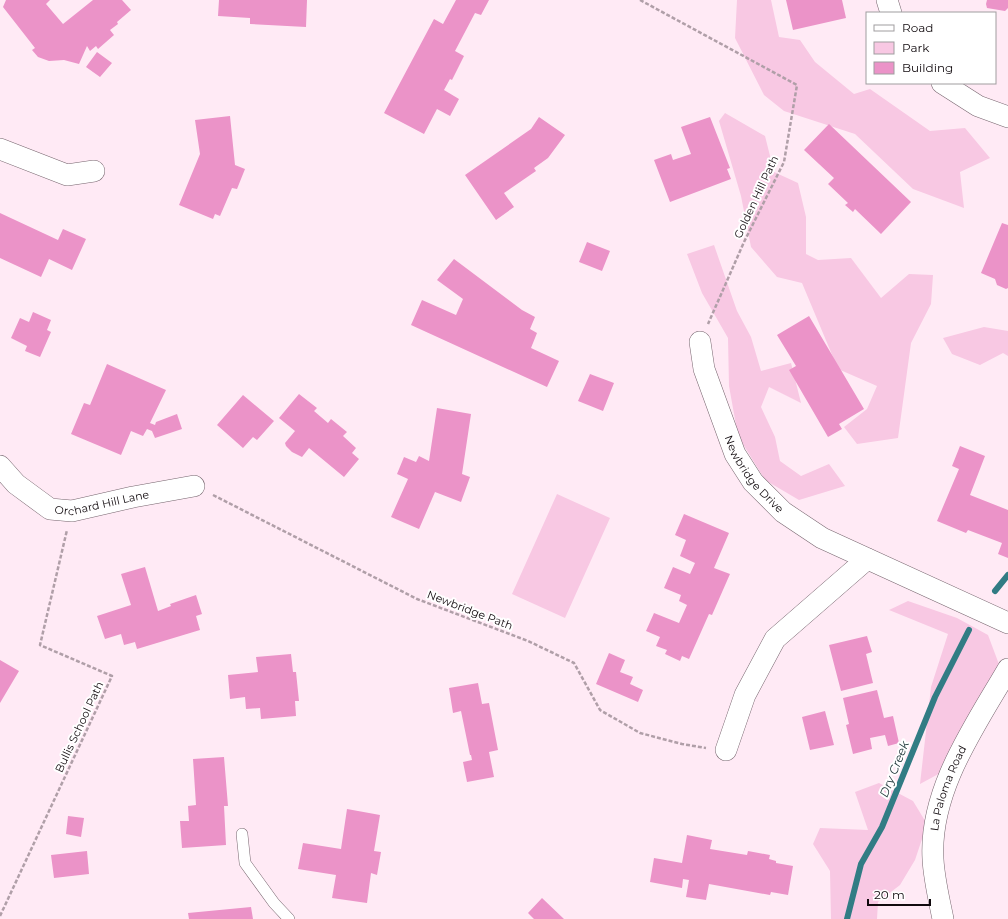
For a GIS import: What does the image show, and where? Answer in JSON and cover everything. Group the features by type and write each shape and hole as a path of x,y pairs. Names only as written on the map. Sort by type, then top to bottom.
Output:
{"street":[{"path":"887,0 891,12"},
{"path":"944,84 978,106 1008,117"},
{"path":"0,149 67,175 94,171"},
{"name":"Newbridge Drive","path":"700,342 704,369 735,454 753,482 783,512 822,538 1008,623"},
{"name":"Orchard Hill Lane","path":"0,466 16,484 50,509 72,511 133,497 194,486"},
{"path":"726,750 745,695 774,639 867,559"},
{"name":"La Paloma Road","path":"943,919 933,859 935,824 945,789 956,760 970,733 1008,669"}],"lane":[{"path":"242,834 245,862 274,903 289,919"}],"path":[{"name":"Golden Hill Path","path":"640,0 797,85 784,162 744,242 700,342"},
{"name":"Newbridge Path","path":"194,486 417,599 528,641 574,663 600,710 640,733 682,744 726,750"},
{"name":"Bullis School Path","path":"0,916 112,676 40,645 72,511"}],"green space":[{"path":"737,0 771,0 779,37 800,40 815,62 854,94 870,89 930,131 965,128 990,158 960,172 964,208 913,189 855,134 784,111 764,95 735,38"},
{"path":"725,113 765,136 774,172 798,183 806,217 806,254 818,260 851,258 881,298 909,274 933,275 931,304 911,343 898,438 857,444 844,427 867,409 877,386 838,369 802,283 777,277 751,247 741,196 719,121"},
{"path":"714,245 737,311 751,337 761,371 791,363 801,403 769,387 761,407 775,437 780,461 801,476 829,464 845,486 799,500 765,480 738,436 729,386 728,338 702,293 687,254"},
{"path":"984,327 1008,331 1008,356 1003,353 980,365 952,354 943,338"},
{"path":"557,494 610,518 565,618 512,594"},
{"path":"908,601 957,618 988,635 1000,667 955,765 920,784 931,687 948,634 889,610"},
{"path":"879,783 913,801 927,824 915,860 900,885 878,902 877,919 831,919 830,871 813,844 820,828 868,830 855,792"}],"building":[{"path":"6,0 50,0 46,4 63,24 93,0 122,0 131,10 110,30 114,35 98,49 96,46 90,51 87,46 79,64 64,60 49,61 38,57 32,50 35,48 3,7"},
{"path":"219,0 307,0 306,27 250,24 250,18 218,16"},
{"path":"456,0 489,0 481,15 475,13 455,51 464,56 452,80 450,79 444,90 459,99 450,116 437,109 424,134 384,113 434,19 443,24"},
{"path":"786,0 842,0 846,18 793,30"},
{"path":"987,0 1008,0 1008,8 1005,11 987,8"},
{"path":"97,52 112,63 100,77 86,67"},
{"path":"230,116 235,165 245,169 237,189 232,188 220,216 215,214 213,219 179,205 200,154 195,120"},
{"path":"539,117 565,135 548,158 534,168 536,171 504,193 514,207 496,220 465,175 531,129"},
{"path":"710,117 730,168 727,169 731,179 670,202 654,160 671,154 673,160 691,154 681,127"},
{"path":"829,124 911,202 881,234 855,209 853,212 845,205 848,203 828,184 834,178 804,150"},
{"path":"0,213 58,240 63,229 86,239 72,270 49,259 41,277 0,258"},
{"path":"1002,223 1008,225 1008,288 1006,289 997,285 995,279 981,273"},
{"path":"587,242 610,251 602,271 579,262"},
{"path":"454,259 522,310 535,317 530,329 537,333 531,348 559,361 547,387 411,325 422,300 456,315 463,299 437,280"},
{"path":"33,312 51,320 47,330 51,332 40,357 25,351 27,346 11,338 20,318 29,322"},
{"path":"809,316 864,409 839,424 842,429 828,437 789,370 796,366 777,335"},
{"path":"107,364 166,390 150,423 155,425 156,422 177,414 182,429 155,438 152,431 147,429 143,436 131,431 121,455 71,434 84,403 90,405"},
{"path":"590,374 614,383 603,411 578,401"},
{"path":"299,394 317,408 314,411 328,423 331,419 347,432 343,436 356,448 352,453 359,459 344,477 309,448 302,457 292,452 286,446 285,443 295,431 279,418"},
{"path":"243,395 274,421 257,440 253,437 243,448 217,425"},
{"path":"437,408 471,414 462,474 470,477 461,502 435,492 419,529 391,517 408,479 397,474 404,457 416,462 419,456 429,461"},
{"path":"960,446 985,456 970,495 1008,510 1008,558 998,554 1002,543 968,530 966,533 937,521 959,469 952,466"},
{"path":"684,514 729,533 714,568 730,574 712,615 709,614 689,659 682,656 680,661 665,654 667,650 656,646 660,637 646,631 654,613 679,623 687,605 679,601 681,595 664,588 673,567 690,574 695,563 680,556 686,540 675,535"},
{"path":"145,567 158,611 171,606 170,604 196,595 202,614 196,616 200,630 137,649 135,642 124,645 121,634 105,639 97,616 131,605 121,574"},
{"path":"867,636 872,652 866,654 873,683 841,691 829,645"},
{"path":"609,653 625,660 620,672 633,677 630,684 643,690 638,702 596,684"},
{"path":"291,654 293,672 296,672 299,701 295,701 296,716 261,719 260,708 246,709 245,697 230,699 228,675 258,672 256,657"},
{"path":"0,660 19,671 0,703"},
{"path":"478,683 482,704 489,703 498,750 489,752 494,777 467,782 463,762 472,760 461,711 453,713 449,688"},
{"path":"877,690 884,718 893,716 899,743 888,746 885,735 870,738 872,749 853,754 846,725 849,724 843,698"},
{"path":"825,711 834,745 810,750 802,717"},
{"path":"224,757 228,806 224,806 226,845 182,848 180,821 189,821 188,806 196,805 193,759"},
{"path":"347,809 380,815 374,851 381,852 377,875 371,873 367,903 332,898 336,875 298,869 303,843 341,849"},
{"path":"68,816 84,818 81,837 66,834"},
{"path":"687,835 712,840 710,849 747,855 748,851 770,855 769,859 776,861 776,863 793,866 788,895 771,892 770,895 709,884 706,900 686,897 689,880 683,879 682,888 650,882 654,858 682,863"},
{"path":"87,851 89,874 54,878 51,855"},
{"path":"542,898 564,919 534,919 528,913"},
{"path":"251,907 253,919 189,919 188,913"}],"waterway":[{"name":"Dry Creek","path":"995,591 1008,575"},
{"name":"Dry Creek","path":"847,919 861,864 882,827 935,697 969,630"}]}
